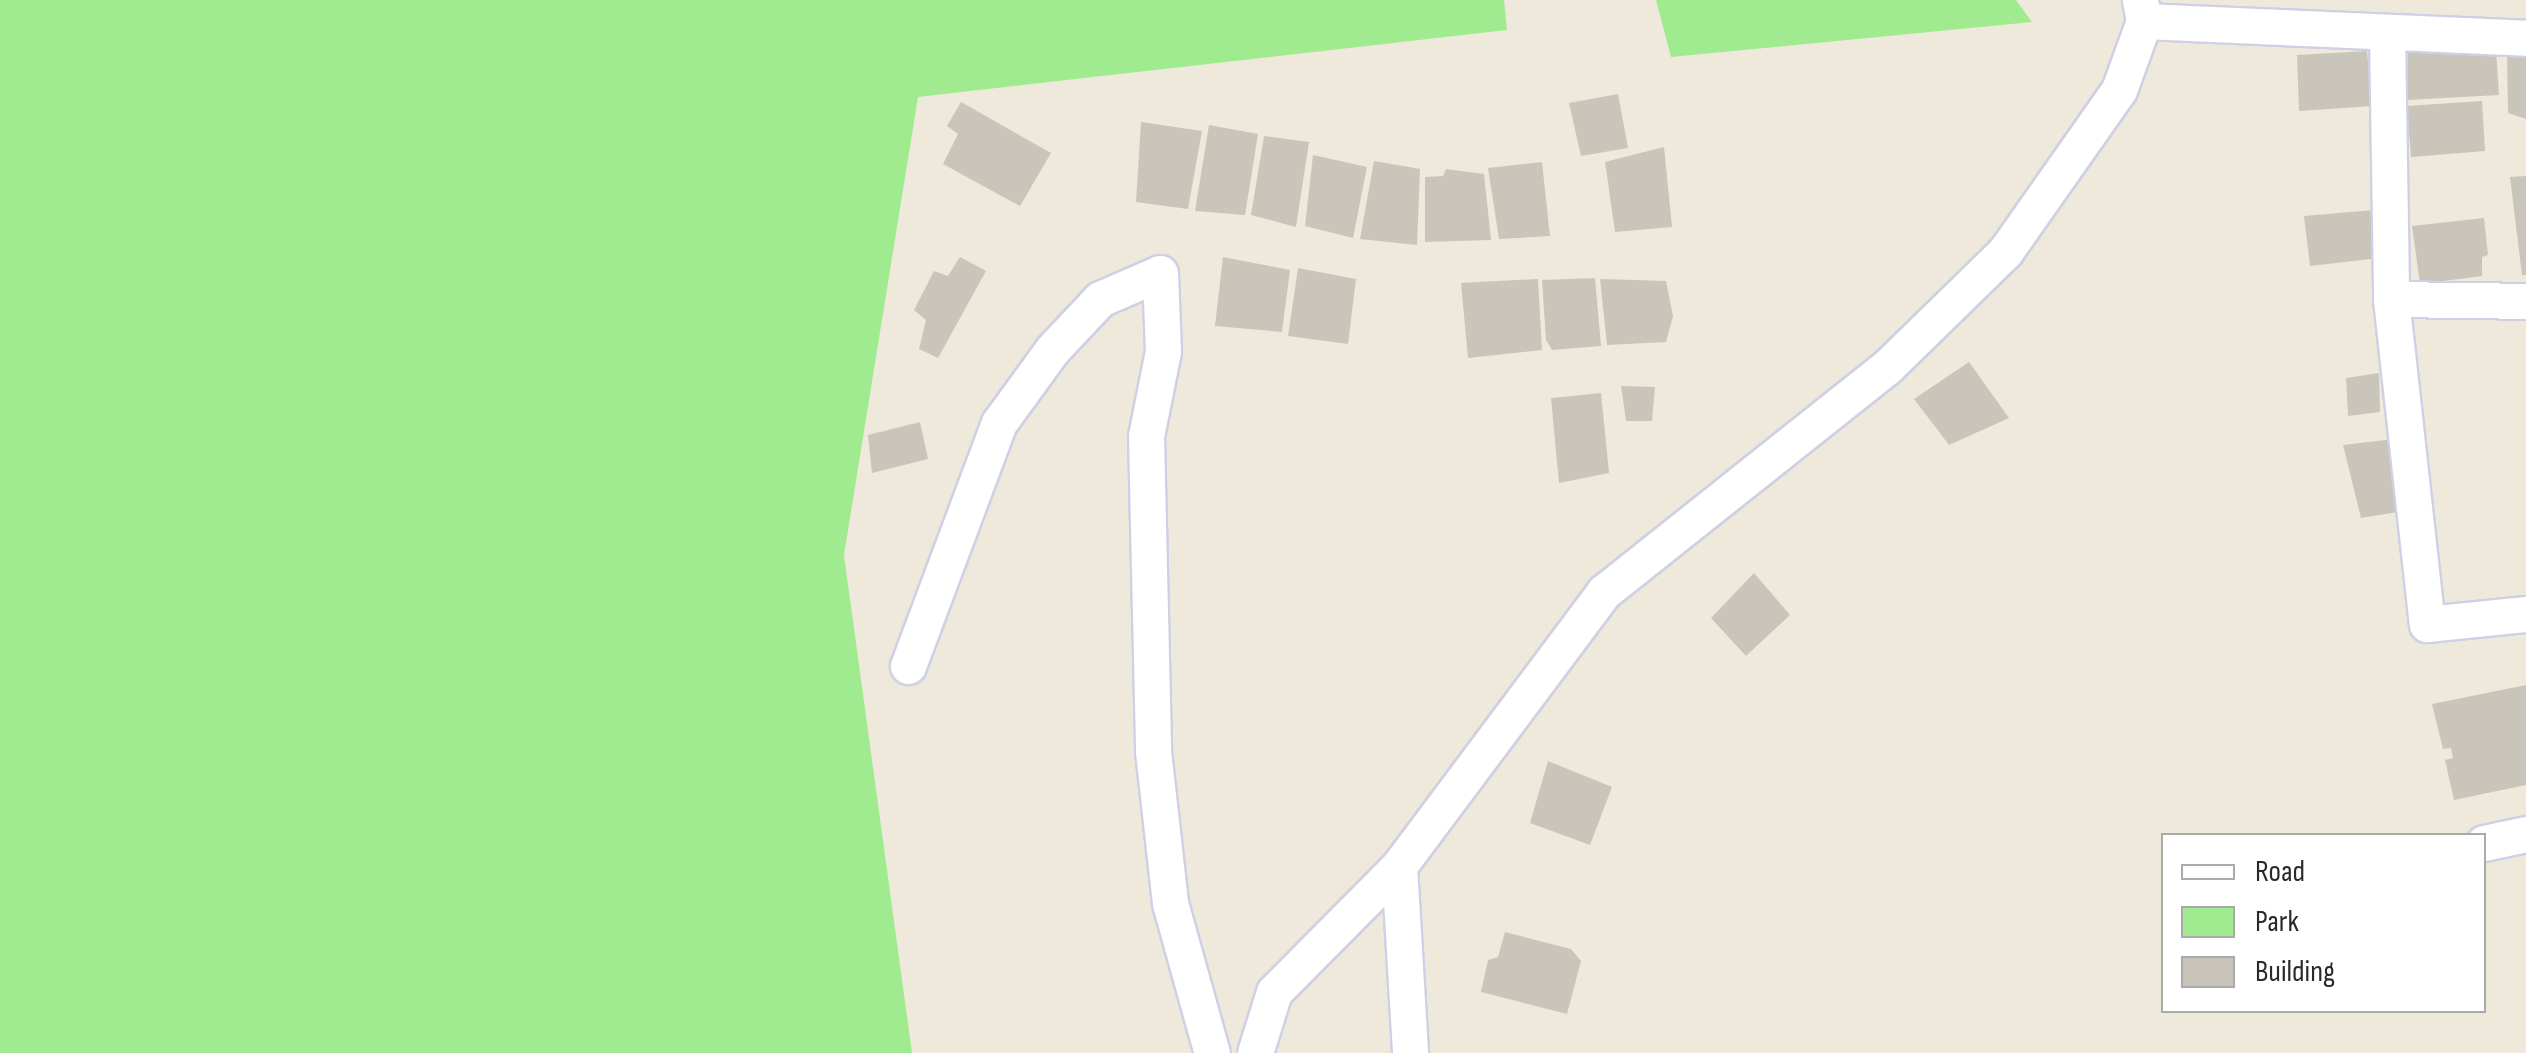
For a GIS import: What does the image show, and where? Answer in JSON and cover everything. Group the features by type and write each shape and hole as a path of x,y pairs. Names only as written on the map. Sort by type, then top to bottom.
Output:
{"street":[{"path":"1255,1053 1274,992 1399,866 1604,592 1886,366 2005,252 2119,90 2142,11 2387,34 2526,38"},
{"path":"2387,34 2391,299 2427,624 2526,614"},
{"path":"908,666 999,423 1052,350 1100,299 1160,272 1163,351 1146,436 1153,751 1170,904 1212,1053"},
{"path":"2391,299 2526,301"},
{"path":"2486,843 2526,834"},
{"path":"1399,866 1410,1053"}],"green space":[{"path":"0,0 1504,0 1507,30 918,97 844,555 912,1053 0,1053"},
{"path":"1656,0 2016,0 2032,22 1671,57"}],"building":[{"path":"2496,49 2499,95 2408,100 2408,53"},
{"path":"2367,51 2372,106 2299,111 2297,55"},
{"path":"2507,52 2526,52 2526,119 2508,113"},
{"path":"1618,94 1628,148 1581,156 1569,103"},
{"path":"2482,101 2485,151 2411,157 2407,106"},
{"path":"961,102 1051,153 1020,206 943,164 958,134 947,126"},
{"path":"1141,122 1202,131 1188,209 1136,202"},
{"path":"1209,125 1258,134 1245,215 1195,211"},
{"path":"1264,136 1309,142 1296,227 1251,215"},
{"path":"1664,147 1672,227 1615,232 1605,162"},
{"path":"1313,155 1367,167 1353,238 1305,226"},
{"path":"1374,161 1420,169 1417,245 1360,239"},
{"path":"1542,162 1550,236 1499,239 1488,168"},
{"path":"1446,169 1484,174 1491,240 1425,242 1425,177 1443,176"},
{"path":"2526,176 2526,275 2522,275 2510,177"},
{"path":"2374,210 2379,258 2310,266 2304,216"},
{"path":"2484,218 2488,255 2482,257 2482,276 2420,284 2412,226"},
{"path":"960,257 986,271 938,358 919,349 926,320 914,310 934,271 948,276"},
{"path":"1223,257 1290,270 1282,332 1215,326"},
{"path":"1298,268 1356,279 1348,344 1288,336"},
{"path":"1595,278 1601,346 1552,350 1546,340 1542,280"},
{"path":"1538,279 1542,350 1468,358 1461,283"},
{"path":"1600,279 1666,281 1673,316 1666,342 1607,345"},
{"path":"1969,362 2009,418 1949,445 1914,399"},
{"path":"2379,373 2380,412 2348,416 2346,378"},
{"path":"1621,386 1655,387 1652,421 1626,421"},
{"path":"1601,393 1609,473 1559,483 1551,398"},
{"path":"920,422 928,459 872,473 868,435"},
{"path":"2394,439 2404,511 2361,518 2343,445"},
{"path":"1754,573 1790,615 1746,656 1711,618"},
{"path":"2526,685 2526,785 2454,800 2445,760 2453,758 2451,748 2443,749 2432,704"},
{"path":"1548,761 1612,787 1590,845 1530,823"},
{"path":"1505,932 1571,949 1581,961 1567,1014 1481,992 1488,960 1498,957"}]}
